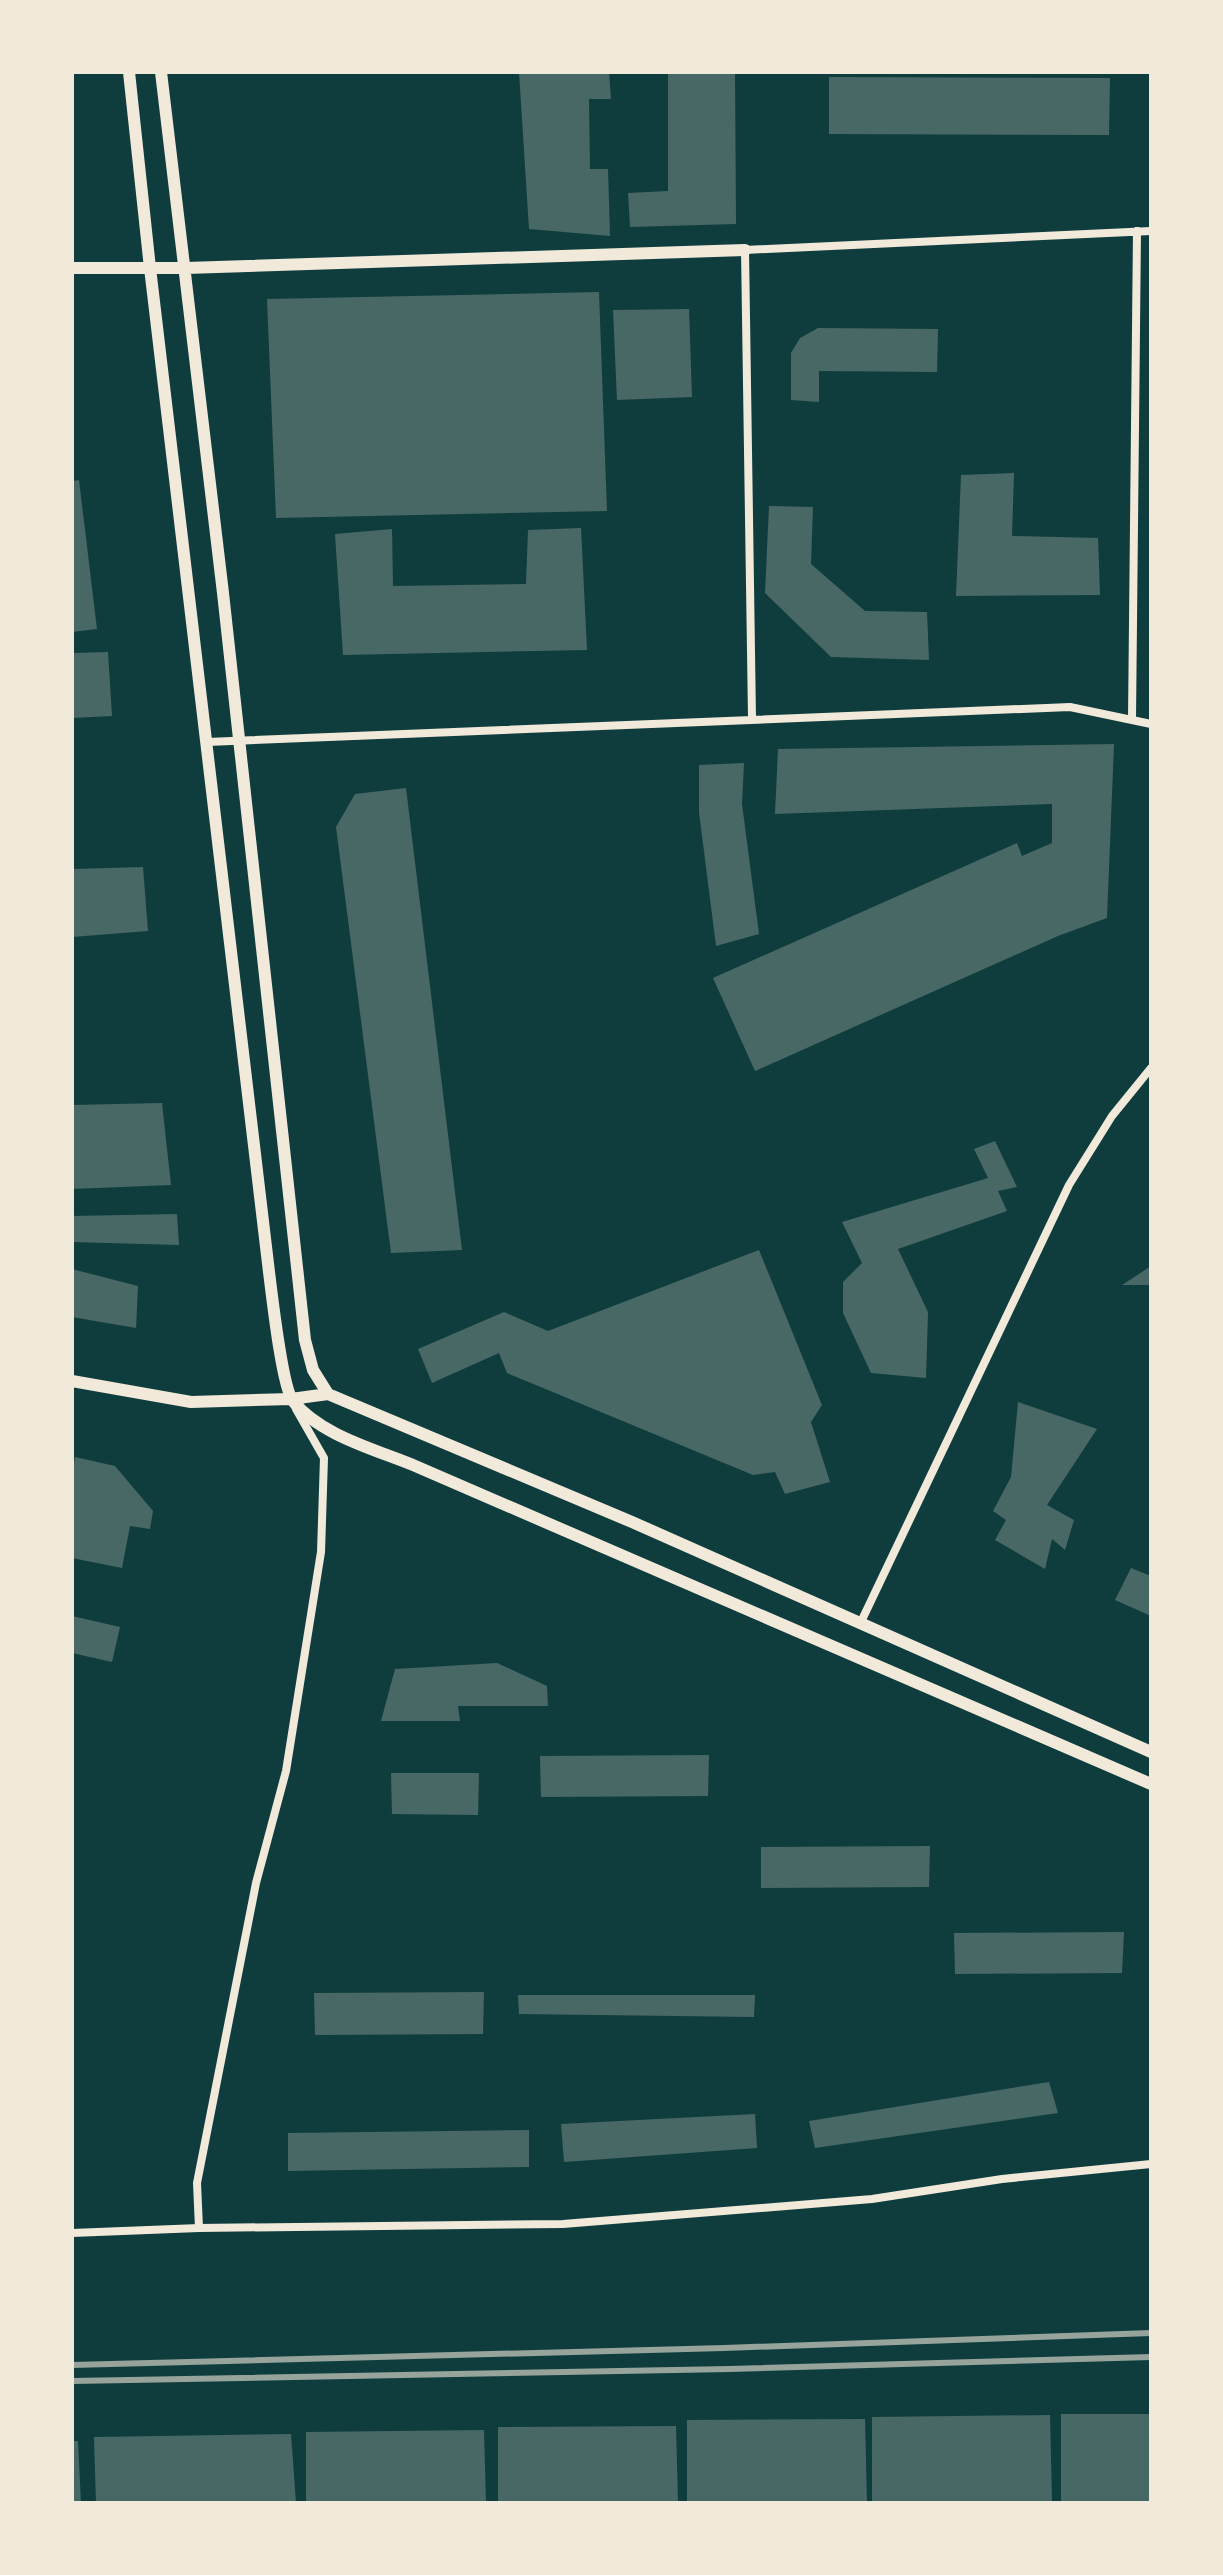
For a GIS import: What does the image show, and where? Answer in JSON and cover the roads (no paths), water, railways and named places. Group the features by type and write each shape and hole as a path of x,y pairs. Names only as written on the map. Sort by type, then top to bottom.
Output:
{"street":[{"path":"129,72 269,1272 291,1399 324,1458 321,1552 286,1771 256,1883 197,2183 199,2228"},
{"path":"161,72 186,268 305,1340 313,1370 328,1394"},
{"path":"1132,720 1137,231"},
{"path":"72,268 186,268 745,250 1151,231"},
{"path":"745,250 752,718"},
{"path":"207,742 1070,707 1151,724"},
{"path":"860,1624 1069,1185 1112,1116 1151,1068"},
{"path":"72,1381 191,1402 291,1399 328,1394 632,1522 1151,1752"},
{"path":"291,1399 328,1431 1151,1784"},
{"path":"72,2233 199,2228 563,2224 872,2199 1002,2179 1151,2164"}],"railway":[{"path":"72,2365 1151,2333"},
{"path":"72,2381 730,2369 1151,2357"}]}
